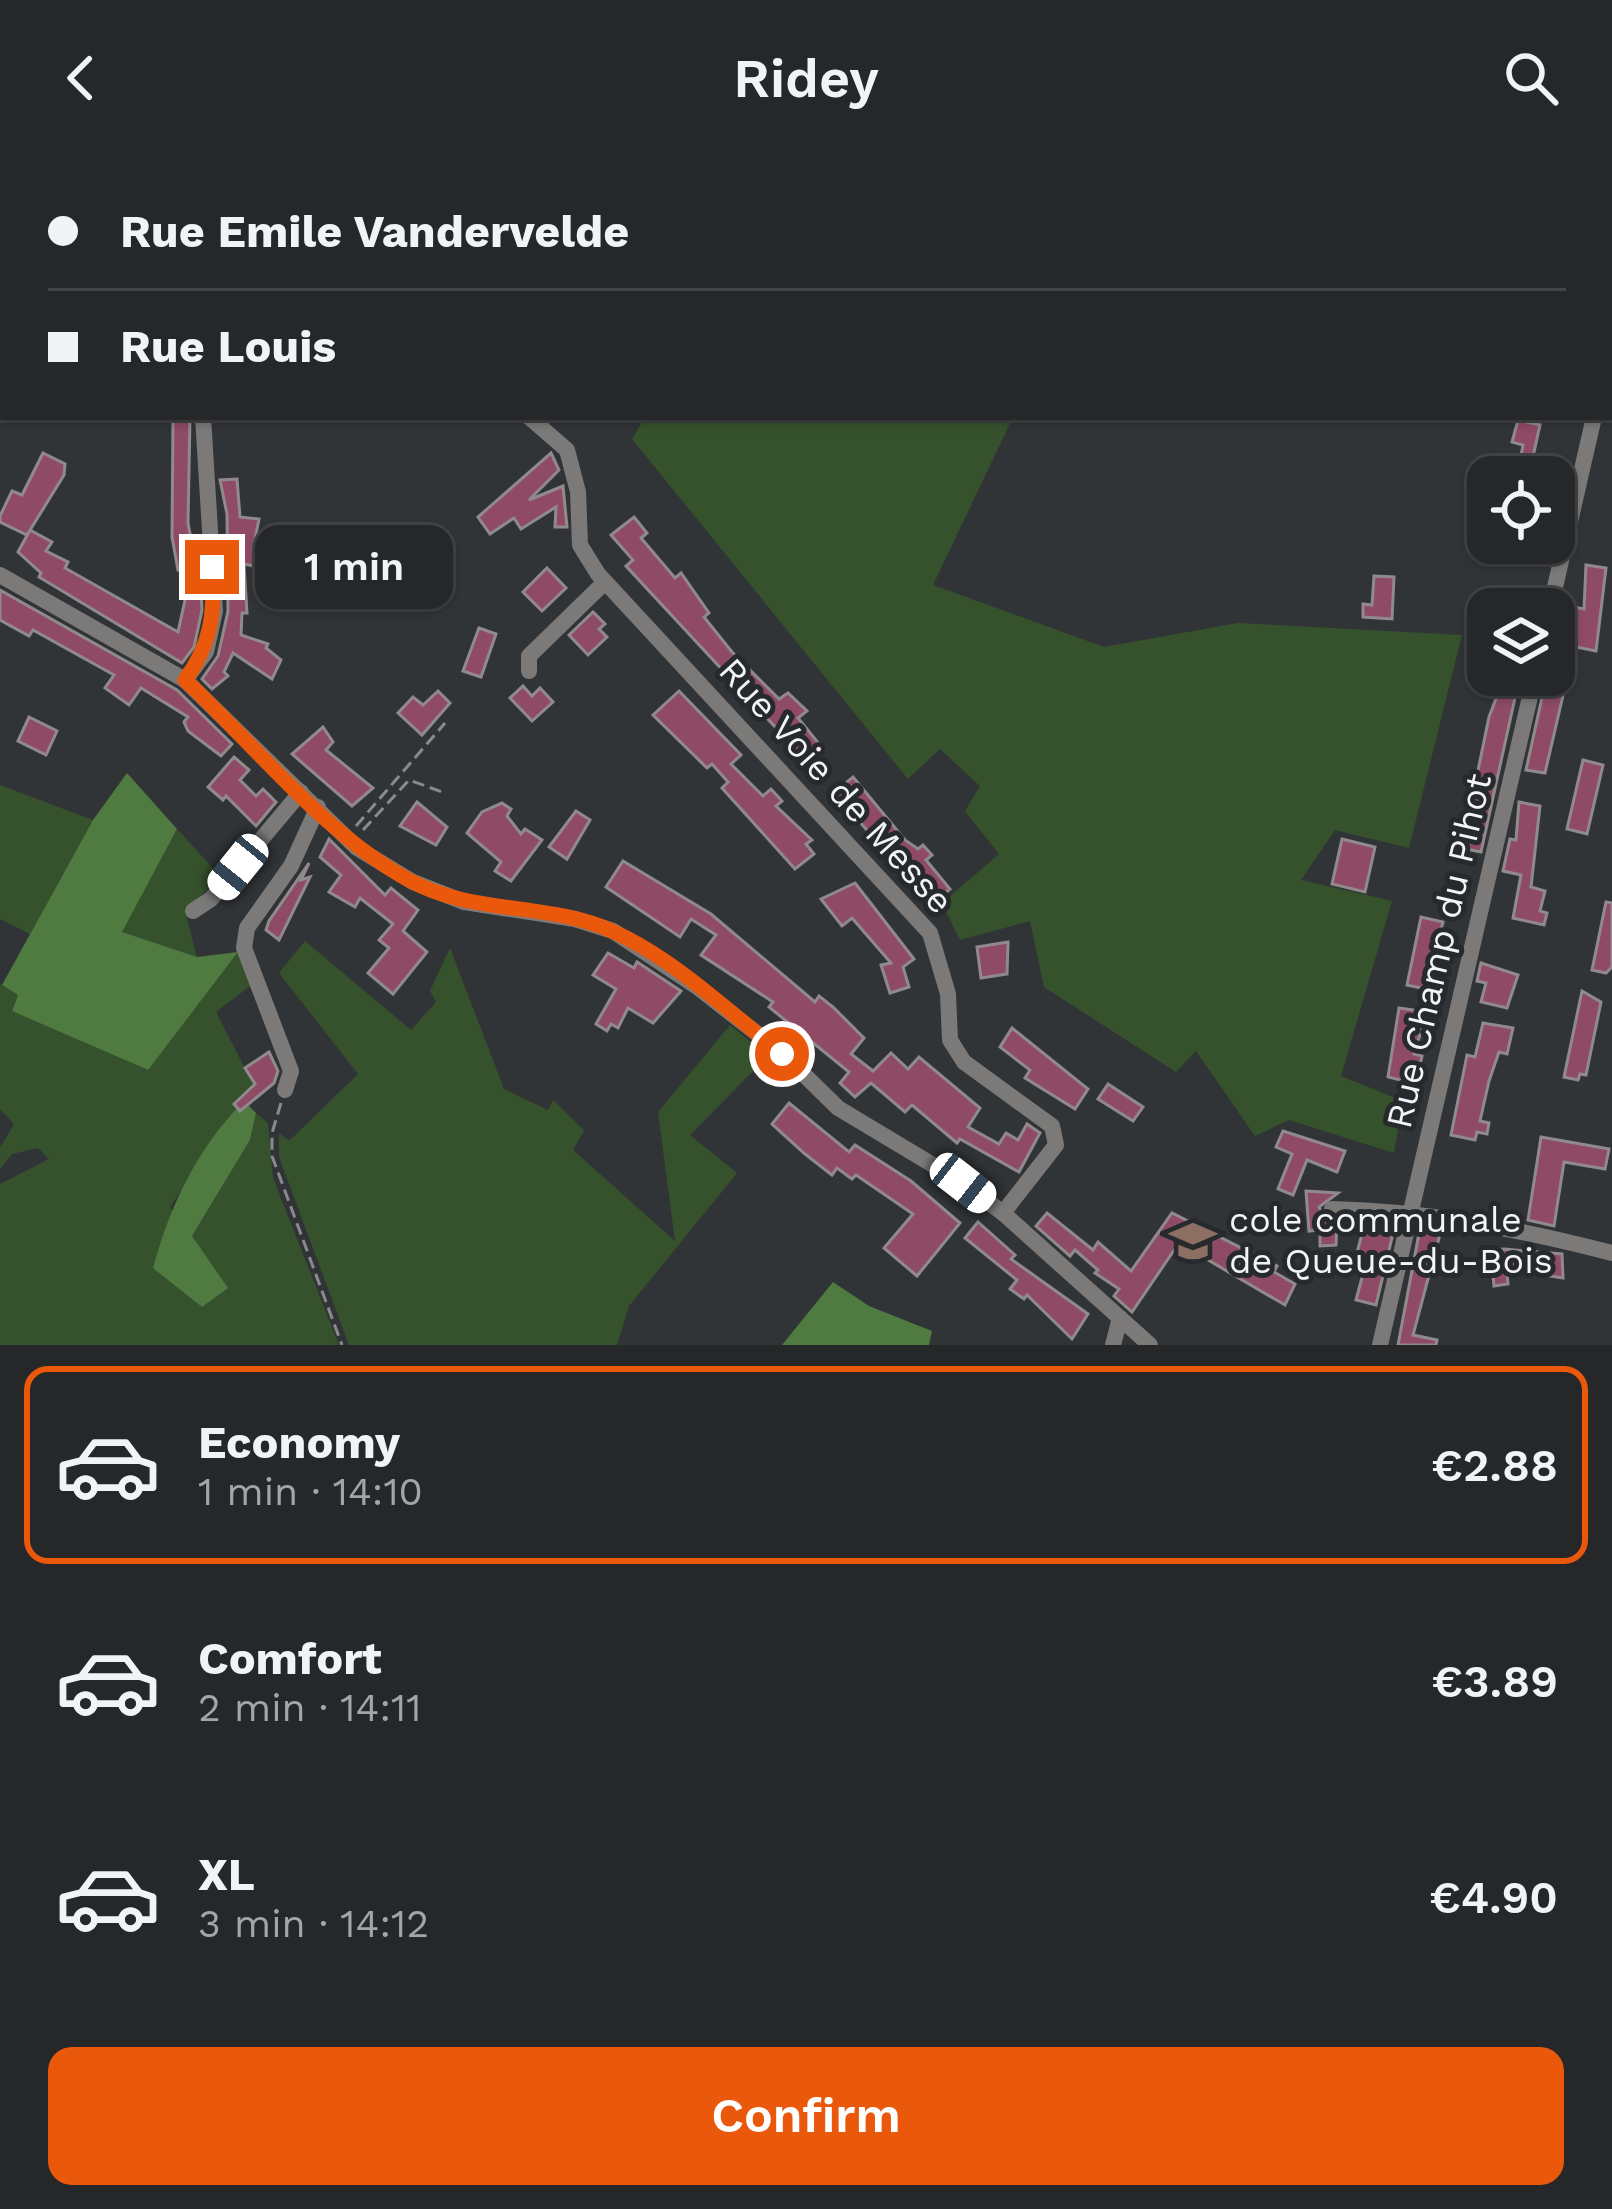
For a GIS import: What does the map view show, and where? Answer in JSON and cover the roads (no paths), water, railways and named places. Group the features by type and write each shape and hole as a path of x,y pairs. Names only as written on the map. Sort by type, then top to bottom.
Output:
{"street":[{"path":"185,680 206,652 215,610 203,420"},
{"name":"Rue Voie de Messe","path":"533,420 567,449 578,492 580,545 605,582 930,933 948,994 950,1040 964,1063 1052,1126 1056,1145 1003,1213"},
{"path":"1555,588 1593,420"},
{"path":"0,575 185,680 349,840 413,883 464,902 574,919 613,931 713,999 782,1054 838,1108 963,1183 1003,1213 1150,1345"},
{"path":"530,671 530,656 605,582"},
{"name":"Rue Champ du Pihot","path":"1380,1345 1530,696"},
{"path":"193,911 212,899 301,791"},
{"path":"285,1090 290,1071 244,948 247,928 291,866 318,807"},
{"path":"1332,1209 1414,1210 1612,1253"},
{"path":"1113,1345 1120,1318"}],"place":[{"name":"cole communale de Queue-du-Bois","path":"1193,1241"}]}
